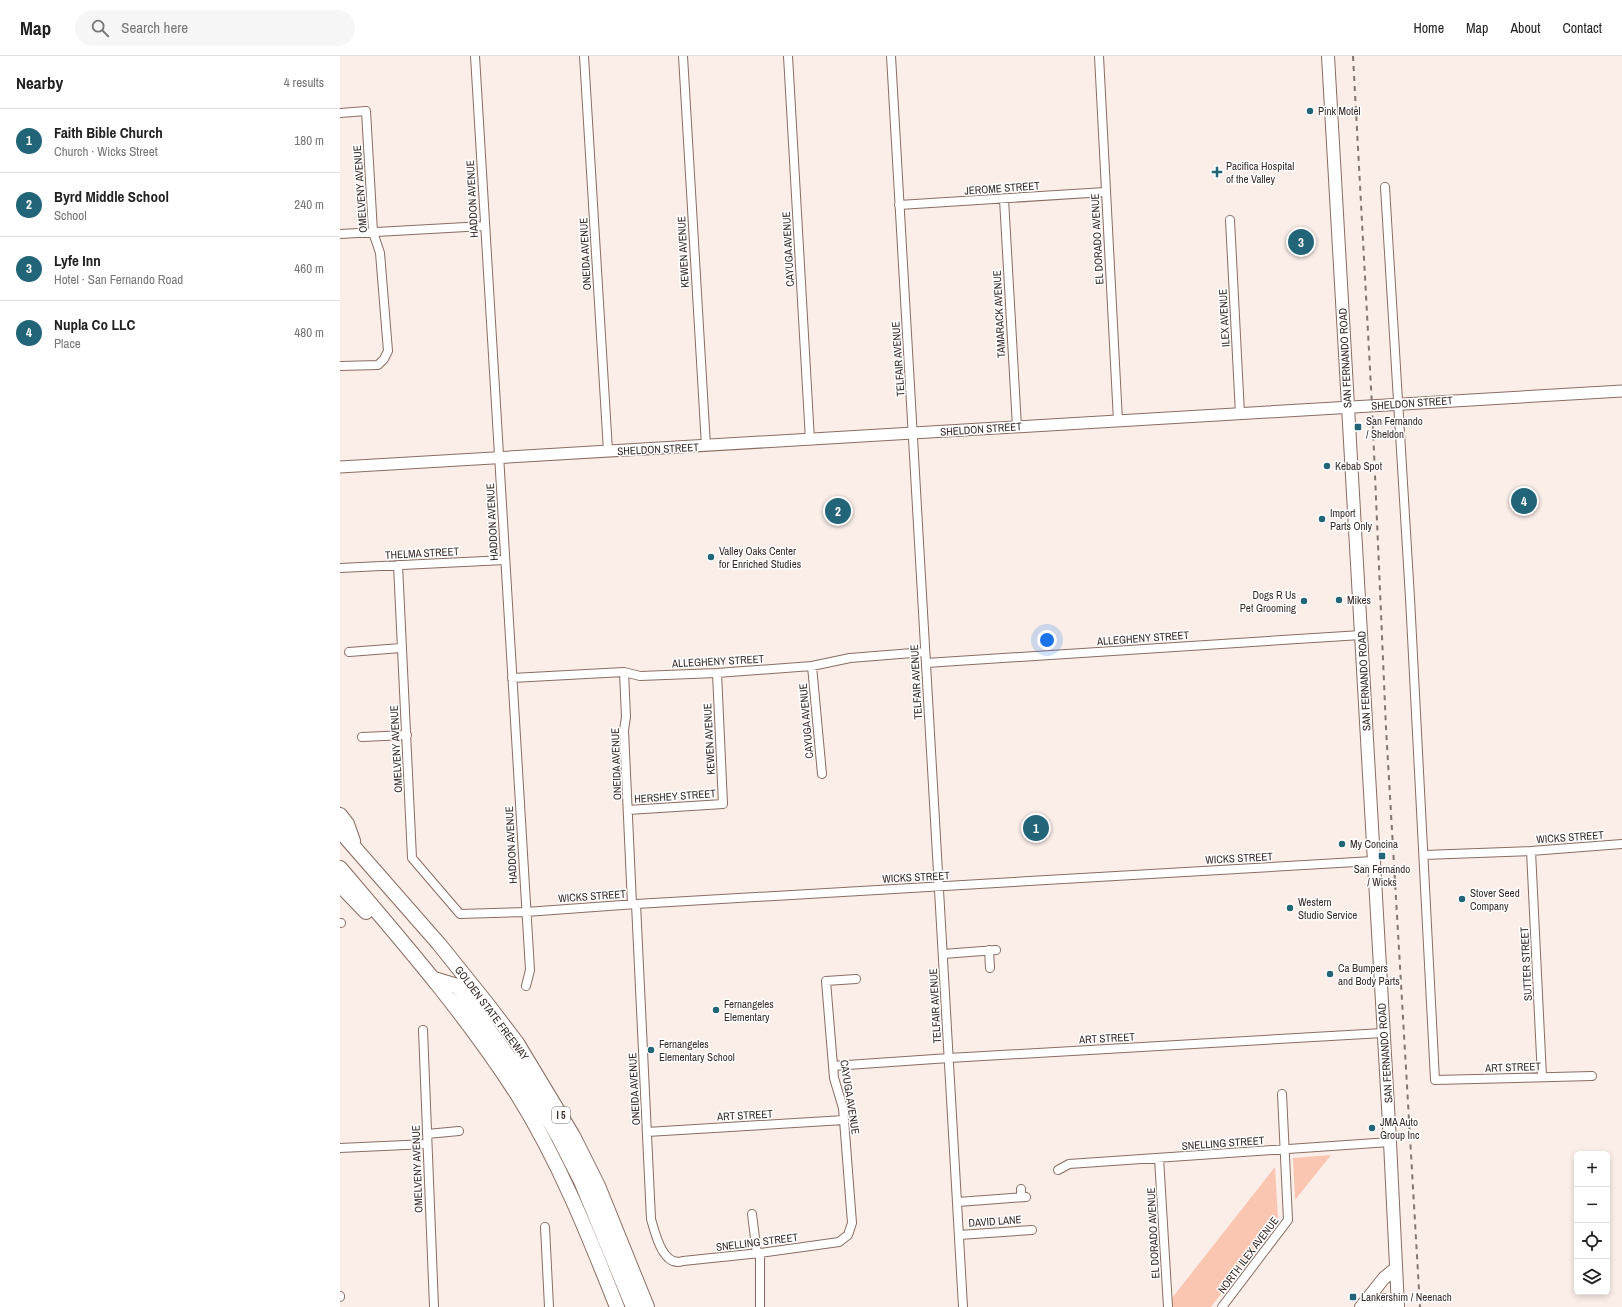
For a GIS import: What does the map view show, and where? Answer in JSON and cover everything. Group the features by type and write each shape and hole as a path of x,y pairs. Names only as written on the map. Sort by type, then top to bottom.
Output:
{"highway":[{"path":"340,815 347,824 356,849"},
{"name":"GOLDEN STATE FREEWAY","path":"340,831 439,944 517,1043 573,1136 598,1186 647,1307"},
{"name":"I 5","path":"340,868 434,979 489,1053 517,1094 547,1146 575,1203 617,1307"},
{"path":"340,885 397,946 415,956"},
{"path":"439,944 445,965 501,1036 556,1122 588,1185 638,1307"},
{"path":"434,979 457,986 512,1060 536,1099 559,1138 581,1181 633,1307"}],"main road":[{"name":"SAN FERNANDO ROAD","path":"1328,56 1390,1142 1398,1307"},
{"name":"SHELDON STREET","path":"340,468 1622,391"},
{"path":"1361,1307 1384,1278 1396,1269"},
{"path":"1370,1307 1376,1302 1384,1300 1392,1307"}],"street":[{"name":"HADDON AVENUE","path":"475,56 484,226 500,458 530,970 526,986"},
{"name":"ONEIDA AVENUE","path":"584,56 608,451"},
{"name":"KEWEN AVENUE","path":"683,56 706,446"},
{"name":"CAYUGA AVENUE","path":"788,56 810,440"},
{"name":"TELFAIR AVENUE","path":"891,56 963,1307"},
{"name":"EL DORADO AVENUE","path":"1099,56 1118,421"},
{"name":"OMELVENY AVENUE","path":"340,113 366,111 373,232 380,253 388,351 384,360 378,366 340,366"},
{"path":"1385,187 1424,855"},
{"name":"JEROME STREET","path":"899,205 1105,192"},
{"name":"TAMARACK AVENUE","path":"1004,199 1017,427"},
{"name":"ILEX AVENUE","path":"1230,220 1240,414"},
{"path":"340,234 484,226"},
{"name":"THELMA STREET","path":"340,568 505,560"},
{"name":"OMELVENY AVENUE","path":"398,565 412,858 460,914"},
{"name":"ALLEGHENY STREET","path":"926,663 1361,634"},
{"path":"349,652 401,648"},
{"name":"ALLEGHENY STREET","path":"512,678 624,672 640,676 717,673 812,666 850,658 925,652"},
{"name":"CAYUGA AVENUE","path":"812,666 822,774"},
{"name":"ONEIDA AVENUE","path":"624,672 626,717 624,730 651,1219 664,1252 670,1260 677,1263"},
{"name":"KEWEN AVENUE","path":"717,673 723,804"},
{"path":"362,737 406,735"},
{"name":"HERSHEY STREET","path":"628,810 723,804"},
{"name":"WICKS STREET","path":"1424,855 1531,851 1622,844"},
{"name":"SUTTER STREET","path":"1531,851 1542,1077"},
{"name":"ART STREET","path":"1424,855 1435,1080 1592,1076"},
{"name":"WICKS STREET","path":"460,914 526,912 634,904 1373,861"},
{"path":"943,954 992,950 990,968"},
{"name":"CAYUGA AVENUE","path":"839,1242 848,1234 852,1223 844,1120 833,1066 826,980 856,979"},
{"name":"OMELVENY AVENUE","path":"423,1030 434,1307"},
{"name":"ART STREET","path":"833,1066 1383,1033"},
{"name":"NORTH ILEX AVENUE","path":"1222,1307 1287,1222 1282,1094"},
{"name":"ART STREET","path":"647,1132 844,1120"},
{"path":"427,1134 459,1132"},
{"name":"SNELLING STREET","path":"1058,1170 1069,1164 1390,1142"},
{"path":"340,1148 427,1144"},
{"name":"EL DORADO AVENUE","path":"1159,1158 1168,1307"},
{"path":"958,1202 1023,1195"},
{"path":"752,1214 758,1254 760,1307"},
{"path":"545,1227 549,1307"},
{"name":"DAVID LANE","path":"959,1235 1032,1230"},
{"name":"SNELLING STREET","path":"677,1263 683,1261 758,1254 839,1242"}],"shaded area":[{"path":"1331,1155 1295,1200 1293,1158"},
{"path":"1275,1167 1278,1219 1211,1307 1173,1307 1172,1298"}],"railway":[{"path":"1353,56 1372,406 1386,728 1420,1307"}],"place":[{"name":"Pink Motel","path":"1310,111"},
{"name":"Pacifica Hospital of the Valley","path":"1217,172"},
{"name":"Lyfe Inn","path":"1301,242"},
{"name":"San Fernando / Sheldon","path":"1358,427"},
{"name":"Kebab Spot","path":"1327,466"},
{"name":"Nupla Co LLC","path":"1524,501"},
{"name":"Byrd Middle School","path":"838,511"},
{"name":"Import Parts Only","path":"1322,519"},
{"name":"Valley Oaks Center for Enriched Studies","path":"711,557"},
{"name":"Mikes","path":"1339,600"},
{"name":"Dogs R Us Pet Grooming","path":"1304,601"},
{"name":"Faith Bible Church","path":"1036,828"},
{"name":"My Concina","path":"1342,844"},
{"name":"San Fernando / Wicks","path":"1382,856"},
{"name":"Stover Seed Company","path":"1462,899"},
{"name":"Western Studio Service","path":"1290,908"},
{"name":"Ca Bumpers and Body Parts","path":"1330,974"},
{"name":"Fernangeles Elementary","path":"716,1010"},
{"name":"Fernangeles Elementary School","path":"651,1050"},
{"name":"JMA Auto Group Inc","path":"1372,1128"},
{"name":"Lankershim / Neenach","path":"1353,1297"}]}
